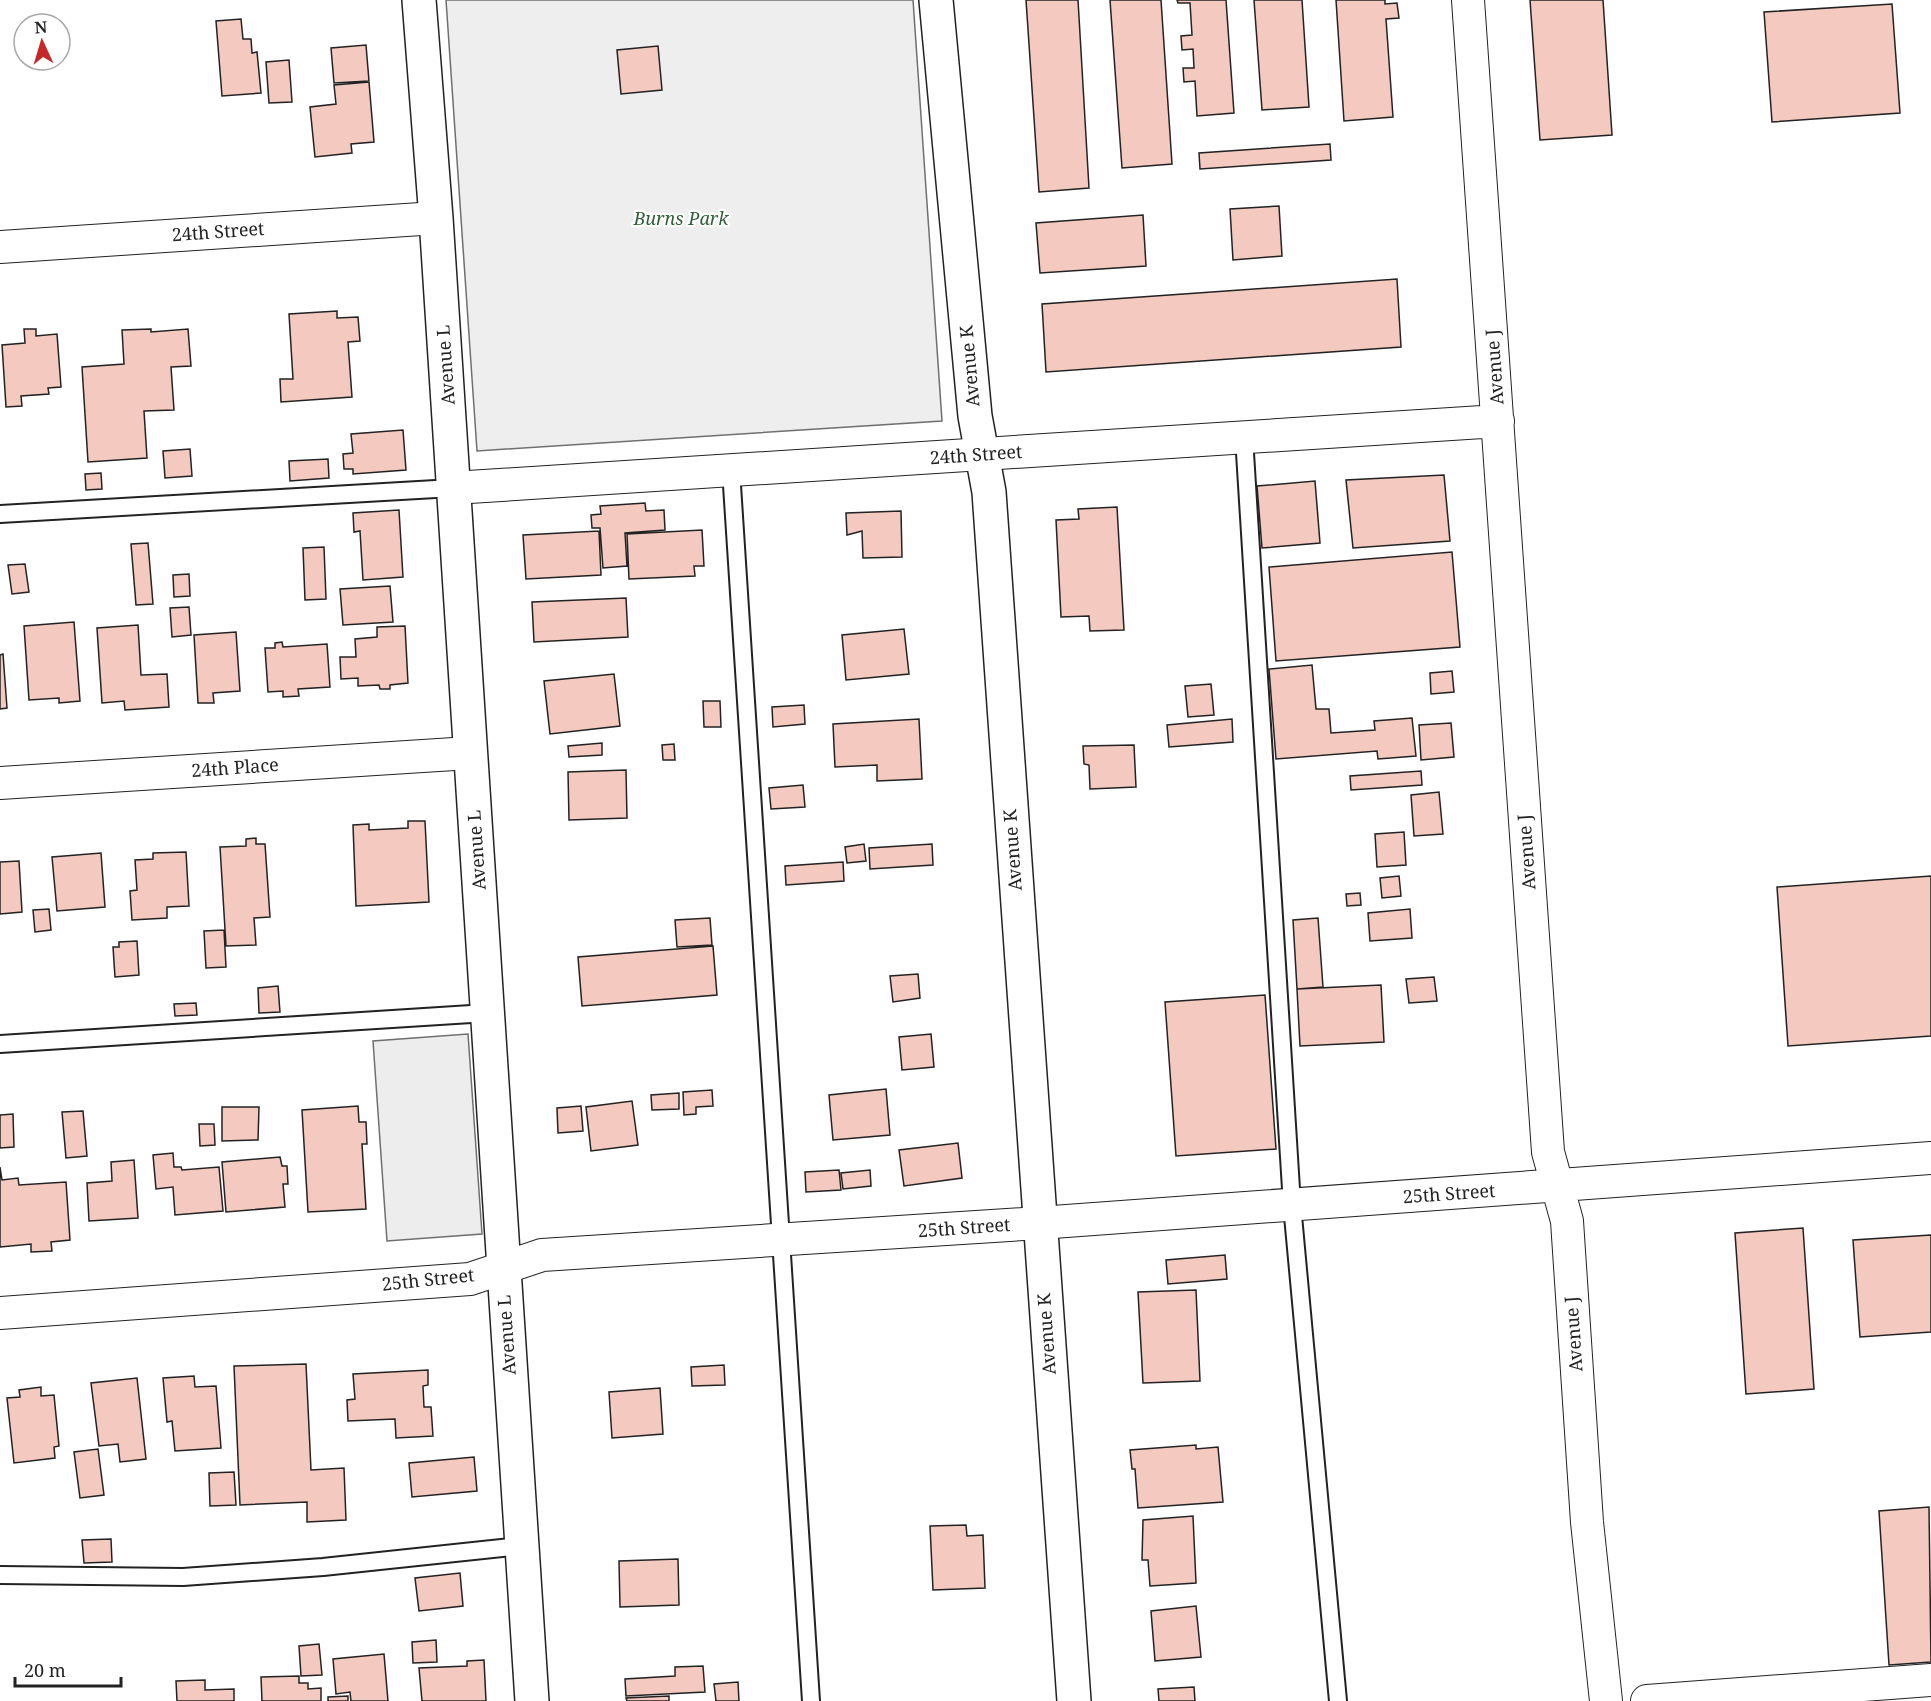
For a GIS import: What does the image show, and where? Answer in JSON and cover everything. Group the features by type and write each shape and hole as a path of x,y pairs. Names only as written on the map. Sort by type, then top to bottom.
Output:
{"street":[{"name":"Avenue L","path":"419,0 436,218 502,1268 532,1701"},
{"name":"Avenue K","path":"936,0 975,416 989,492 1074,1701"},
{"name":"Avenue J","path":"1468,0 1548,1152 1567,1221 1587,1522 1606,1701"},
{"name":"24th Street","path":"0,247 436,218"},
{"name":"24th Street","path":"453,488 1498,421"},
{"name":"24th Place","path":"0,783 470,753"},
{"name":"25th Street","path":"0,1313 470,1279 542,1255 1039,1223 1931,1158"},
{"path":"1647,1701 1931,1680"}],"lane":[{"path":"1244,437 1292,1205 1338,1701"},
{"path":"731,470 811,1701"},
{"path":"0,514 453,488"},
{"path":"0,1044 487,1013"},
{"path":"0,1575 183,1577 323,1567 522,1546"}],"green space":[{"name":"Burns Park","path":"446,0 913,0 942,421 477,451"}],"shaded area":[{"path":"468,1034 482,1234 387,1241 373,1041"}],"building":[{"path":"1026,0 1078,0 1089,188 1039,192"},
{"path":"1110,0 1161,0 1172,164 1122,168"},
{"path":"1177,0 1226,0 1234,113 1197,116 1195,81 1184,82 1183,68 1194,68 1193,49 1182,50 1181,36 1192,35 1190,3 1178,3"},
{"path":"1254,0 1302,0 1309,107 1262,110"},
{"path":"1336,0 1385,0 1385,4 1397,3 1399,18 1386,19 1393,117 1344,121"},
{"path":"1530,0 1603,0 1612,135 1540,140"},
{"path":"1892,4 1900,113 1772,122 1764,12"},
{"path":"241,19 243,39 251,39 252,53 257,52 261,93 222,96 216,21"},
{"path":"366,45 369,81 334,83 331,48"},
{"path":"658,46 662,90 621,94 617,50"},
{"path":"289,60 292,102 269,103 266,62"},
{"path":"369,82 374,142 351,144 352,153 315,157 310,107 336,104 334,85"},
{"path":"1330,144 1331,160 1200,169 1199,153"},
{"path":"1279,206 1282,256 1233,260 1230,209"},
{"path":"1143,215 1146,266 1040,273 1036,223"},
{"path":"1397,279 1401,347 1046,372 1042,304"},
{"path":"337,311 337,318 358,317 360,341 348,342 352,397 281,402 280,379 293,379 289,314"},
{"path":"24,329 36,329 36,336 57,334 61,387 48,388 49,394 21,396 22,406 6,407 2,345 25,343"},
{"path":"151,329 151,332 188,329 191,366 171,367 174,410 144,411 147,458 88,462 82,367 124,364 122,330"},
{"path":"403,430 406,470 353,474 353,469 344,469 343,454 353,453 351,434"},
{"path":"190,449 192,476 165,478 163,451"},
{"path":"328,459 329,478 290,481 289,461"},
{"path":"101,473 102,489 86,490 85,474"},
{"path":"1444,475 1450,541 1353,548 1346,480"},
{"path":"1315,481 1320,543 1262,548 1257,486"},
{"path":"645,503 646,511 664,510 665,530 625,533 627,566 603,568 600,528 592,528 591,515 601,514 600,506"},
{"path":"1117,507 1124,630 1090,631 1089,616 1061,617 1056,520 1079,519 1078,509"},
{"path":"399,510 403,577 363,580 360,531 354,532 353,513"},
{"path":"901,511 902,557 863,558 862,531 847,535 846,513"},
{"path":"702,530 704,566 694,566 695,576 629,579 627,534"},
{"path":"599,531 601,575 526,579 523,535"},
{"path":"148,543 153,604 136,605 131,544"},
{"path":"324,547 326,599 305,600 303,548"},
{"path":"1452,552 1460,647 1276,661 1269,567"},
{"path":"25,564 29,592 12,594 8,565"},
{"path":"189,574 190,596 174,597 173,575"},
{"path":"390,586 393,622 343,625 340,589"},
{"path":"626,598 628,637 534,642 532,602"},
{"path":"189,607 191,635 172,637 170,608"},
{"path":"74,622 80,701 59,703 59,698 29,700 24,626"},
{"path":"138,625 141,675 167,674 169,707 125,710 124,701 102,703 97,628"},
{"path":"405,626 408,683 390,685 390,689 380,689 379,685 358,686 358,678 341,679 340,657 356,657 355,639 377,637 377,627"},
{"path":"904,629 909,674 846,680 842,635"},
{"path":"236,632 240,691 213,693 214,703 198,703 194,635"},
{"path":"282,642 283,647 327,644 330,687 298,689 299,696 283,697 283,691 268,692 265,648 275,648 275,643"},
{"path":"3,654 7,708 0,709 0,655"},
{"path":"1312,665 1316,709 1329,709 1331,733 1375,730 1374,721 1412,718 1416,756 1378,759 1377,751 1276,759 1269,669"},
{"path":"1452,671 1454,692 1431,694 1430,673"},
{"path":"614,674 620,726 550,734 544,681"},
{"path":"1211,684 1214,715 1188,717 1185,686"},
{"path":"703,701 720,701 721,727 704,727"},
{"path":"804,705 805,724 773,727 772,707"},
{"path":"919,719 922,779 877,781 877,765 835,767 833,724"},
{"path":"1232,719 1233,742 1169,747 1167,725"},
{"path":"1451,723 1454,757 1421,760 1419,725"},
{"path":"602,743 602,755 569,757 568,746"},
{"path":"674,744 675,760 663,760 662,745"},
{"path":"1134,745 1136,787 1090,789 1089,765 1084,764 1083,746"},
{"path":"626,770 627,818 569,820 568,772"},
{"path":"1421,771 1422,785 1351,790 1350,776"},
{"path":"803,785 805,807 771,809 769,788"},
{"path":"1439,792 1443,834 1414,836 1411,795"},
{"path":"408,821 425,821 429,902 356,906 353,825 369,824 369,830 408,828"},
{"path":"1404,832 1406,865 1377,867 1375,834"},
{"path":"256,838 256,844 265,844 270,917 254,918 256,945 226,946 220,847 246,846 246,839"},
{"path":"864,844 866,861 847,863 845,847"},
{"path":"932,844 933,865 870,869 869,848"},
{"path":"186,852 189,906 167,907 167,918 132,920 130,891 137,890 135,860 153,859 153,853"},
{"path":"101,853 105,907 57,911 52,857"},
{"path":"19,861 22,912 0,914 0,862"},
{"path":"843,862 844,881 786,885 785,866"},
{"path":"1399,876 1401,896 1382,898 1380,878"},
{"path":"1931,876 1931,1036 1788,1046 1777,887"},
{"path":"1360,893 1361,905 1347,906 1346,894"},
{"path":"49,909 51,930 35,932 33,910"},
{"path":"1410,909 1412,938 1370,941 1368,913"},
{"path":"710,918 712,945 677,947 675,920"},
{"path":"1318,918 1323,987 1297,989 1293,920"},
{"path":"224,930 226,967 206,968 204,931"},
{"path":"137,941 139,975 115,977 113,947 119,947 119,942"},
{"path":"713,946 717,995 582,1006 578,957"},
{"path":"918,974 920,998 893,1002 890,976"},
{"path":"1434,977 1437,1001 1409,1003 1406,979"},
{"path":"1381,985 1384,1042 1300,1046 1297,989"},
{"path":"278,986 280,1012 259,1013 258,988"},
{"path":"1265,995 1276,1149 1176,1156 1165,1002"},
{"path":"196,1003 197,1015 175,1016 174,1004"},
{"path":"931,1034 934,1067 902,1070 899,1037"},
{"path":"886,1089 890,1135 833,1140 829,1095"},
{"path":"712,1090 713,1106 696,1107 696,1114 684,1115 683,1092"},
{"path":"679,1093 679,1109 652,1110 651,1095"},
{"path":"632,1101 638,1145 591,1151 586,1107"},
{"path":"358,1106 359,1122 366,1122 367,1144 362,1144 366,1209 308,1212 302,1110"},
{"path":"581,1106 583,1131 558,1133 557,1108"},
{"path":"222,1107 259,1107 258,1140 222,1141"},
{"path":"83,1111 87,1156 66,1158 62,1112"},
{"path":"13,1114 14,1147 0,1148 0,1115"},
{"path":"199,1124 214,1124 215,1145 200,1146"},
{"path":"958,1143 962,1178 904,1186 899,1150"},
{"path":"173,1153 174,1167 181,1167 182,1170 219,1167 223,1211 175,1215 173,1187 156,1189 153,1155"},
{"path":"280,1157 282,1166 287,1166 288,1184 283,1184 285,1207 226,1212 222,1162"},
{"path":"134,1160 138,1218 89,1221 87,1183 112,1181 111,1162"},
{"path":"0,1167 2,1180 18,1178 19,1185 66,1182 70,1240 51,1242 52,1251 31,1252 31,1244 0,1247"},
{"path":"839,1170 841,1190 806,1192 805,1172"},
{"path":"870,1170 871,1186 843,1189 841,1173"},
{"path":"1803,1228 1814,1389 1746,1394 1735,1233"},
{"path":"1931,1235 1931,1332 1860,1337 1853,1240"},
{"path":"1225,1255 1227,1279 1168,1284 1166,1260"},
{"path":"1196,1290 1200,1381 1143,1383 1138,1292"},
{"path":"306,1364 311,1470 344,1468 346,1520 307,1522 307,1502 240,1505 234,1366"},
{"path":"724,1365 725,1385 692,1386 691,1367"},
{"path":"428,1370 428,1385 423,1386 424,1407 431,1407 433,1436 396,1438 395,1419 348,1421 347,1400 355,1399 353,1374"},
{"path":"194,1376 195,1387 216,1386 221,1448 175,1451 172,1421 167,1422 163,1378"},
{"path":"137,1378 146,1459 120,1462 118,1444 99,1446 91,1383"},
{"path":"41,1387 41,1396 54,1395 59,1446 54,1447 55,1458 14,1463 7,1398 20,1397 19,1390"},
{"path":"660,1388 663,1434 612,1438 609,1392"},
{"path":"1196,1445 1196,1449 1218,1447 1223,1502 1138,1508 1135,1469 1132,1469 1130,1450"},
{"path":"98,1449 104,1495 80,1498 74,1452"},
{"path":"474,1457 477,1491 412,1497 409,1463"},
{"path":"234,1472 236,1505 210,1506 209,1473"},
{"path":"1929,1507 1931,1662 1889,1665 1879,1511"},
{"path":"1193,1516 1196,1583 1150,1586 1148,1560 1142,1560 1143,1520"},
{"path":"966,1525 967,1536 983,1535 985,1588 933,1590 930,1526"},
{"path":"111,1539 112,1562 84,1563 82,1540"},
{"path":"678,1559 679,1605 620,1607 619,1561"},
{"path":"460,1573 463,1606 419,1611 415,1578"},
{"path":"1196,1606 1201,1657 1155,1661 1151,1611"},
{"path":"436,1640 437,1662 413,1663 412,1642"},
{"path":"319,1644 322,1675 301,1676 299,1646"},
{"path":"384,1654 388,1701 351,1701 350,1692 336,1694 333,1659"},
{"path":"484,1660 486,1701 422,1701 419,1668 467,1666 467,1661"},
{"path":"703,1666 705,1692 626,1696 625,1679 675,1676 675,1667"},
{"path":"299,1676 299,1683 308,1683 308,1689 321,1688 321,1701 262,1701 261,1677"},
{"path":"205,1680 205,1690 234,1689 234,1701 177,1701 176,1681"},
{"path":"738,1682 739,1701 716,1701 714,1684"},
{"path":"1194,1687 1195,1701 1159,1701 1158,1689"},
{"path":"348,1696 348,1701 328,1701 328,1697"},
{"path":"669,1696 669,1701 627,1701 626,1698"}]}
